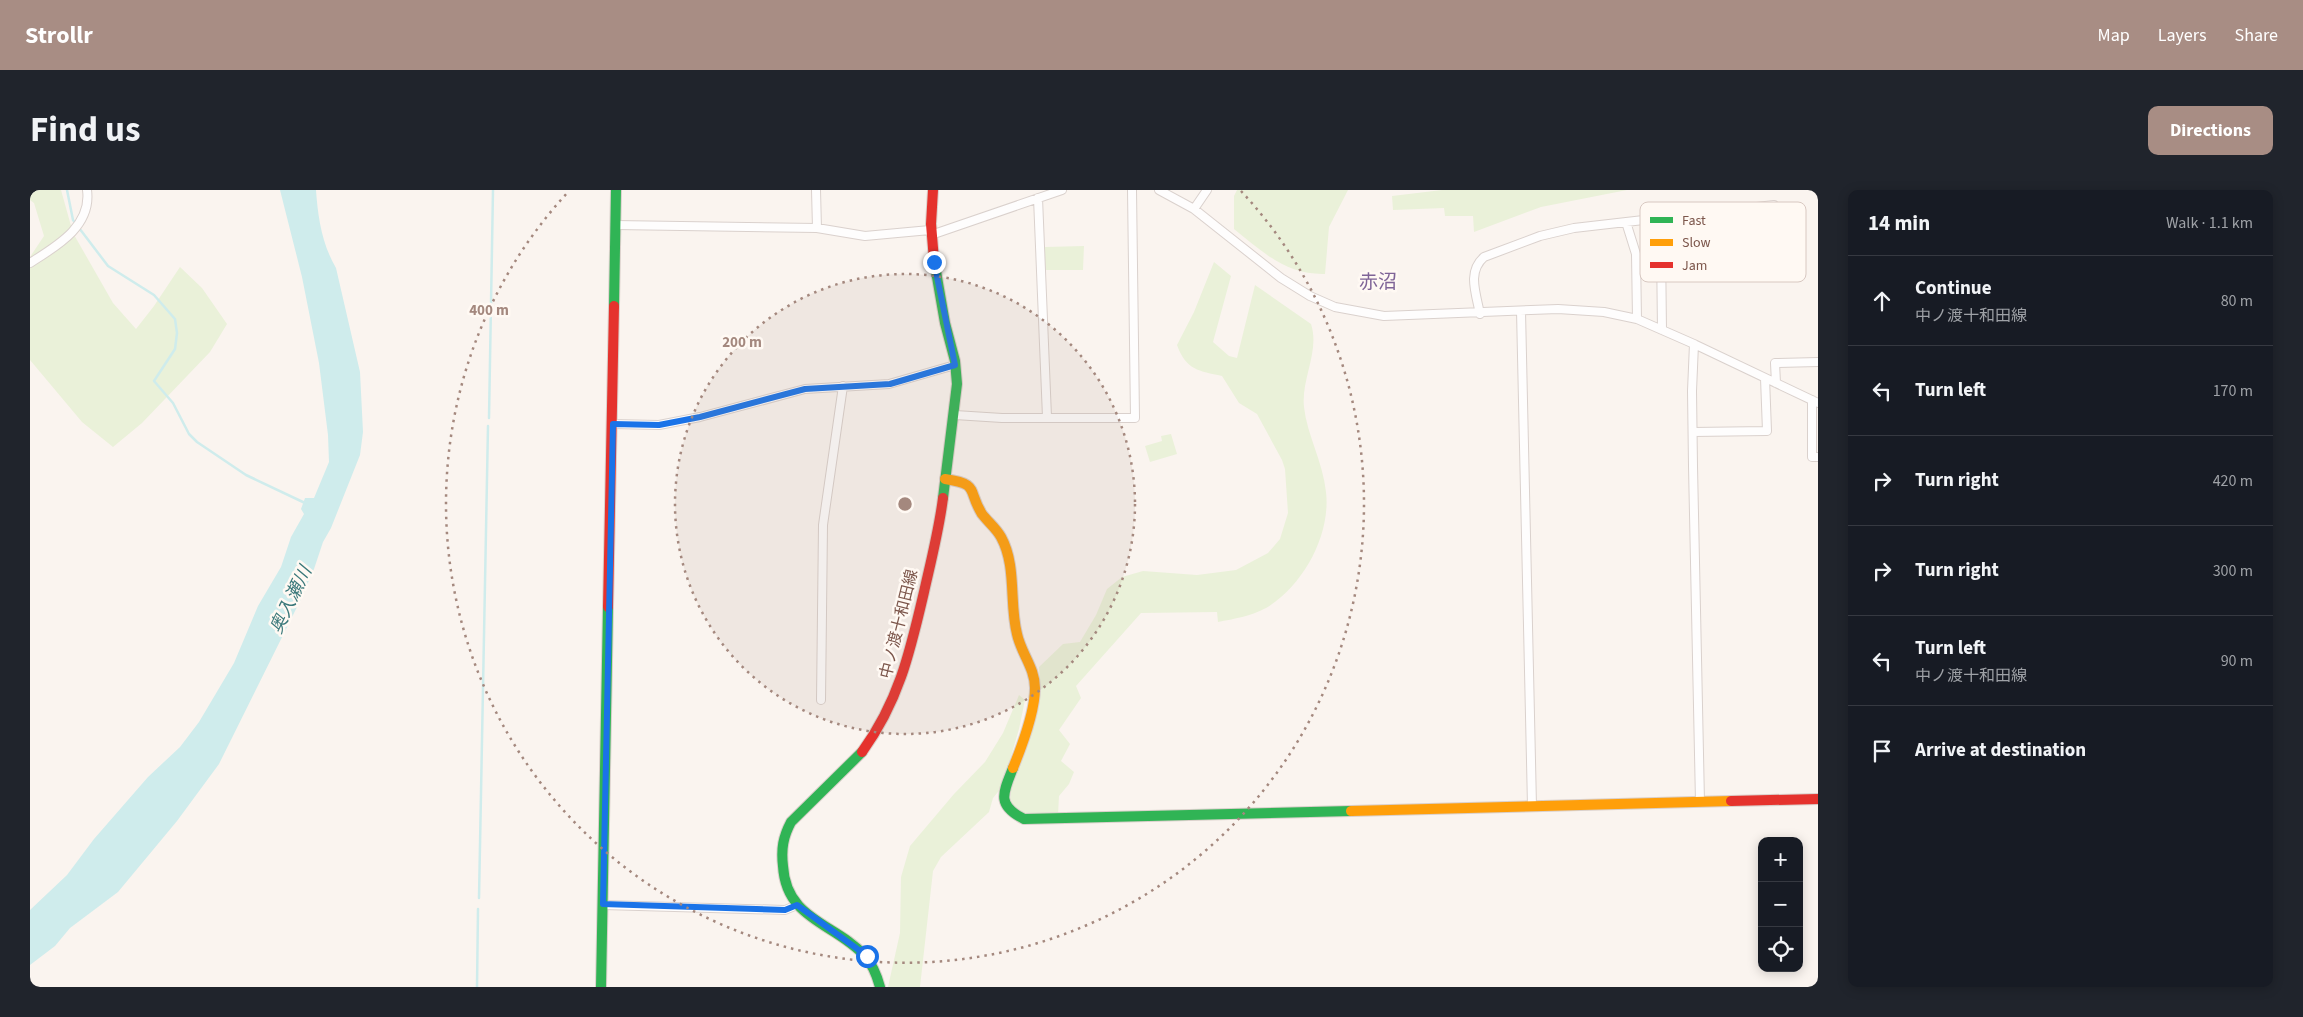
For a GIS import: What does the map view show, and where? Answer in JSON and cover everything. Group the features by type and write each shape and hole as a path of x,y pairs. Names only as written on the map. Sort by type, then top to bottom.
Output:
{"street":[{"path":"30,263 65,238 79,225 89,204 87,190"},
{"path":"601,987 616,190"},
{"path":"816,190 817,228"},
{"name":"中ノ渡十和田線","path":"880,987 876,970 867,956 797,905 786,889 782,861 784,834 796,816 837,780 858,756 875,732 899,688 905,674 920,608 940,518 948,444 955,415 957,383 937,278 931,232 932,190"},
{"path":"616,225 817,228 865,236 931,232 1062,190"},
{"path":"955,415 1135,418 1132,190"},
{"path":"1159,190 1194,209 1281,278 1310,296 1335,307 1384,316 1582,310 1637,319 1815,402 1812,458 1818,457"},
{"path":"1194,209 1207,190"},
{"path":"1038,198 1047,417"},
{"path":"1480,314 1474,269 1484,257 1556,231 1640,220"},
{"path":"1626,222 1636,254 1637,319"},
{"path":"1661,282 1662,330"},
{"path":"1521,311 1532,806"},
{"path":"1694,344 1692,432 1700,802"},
{"path":"1776,383 1775,364 1818,362"},
{"path":"613,424 659,425 709,415 805,389 890,384 955,365"},
{"path":"1692,432 1767,431 1765,378"},
{"path":"821,700 823,525 843,386"},
{"path":"945,479 966,481 971,485 981,512 1002,538 1007,553 1014,623 1018,640 1035,679 1035,693 1014,767 1005,790 1004,800 1007,808 1014,815 1024,819 1818,799"},
{"path":"603,904 785,910 797,905"}],"green space":[{"path":"30,190 61,190 73,233 113,303 136,329 180,267 202,288 227,324 210,352 142,423 113,447 82,422 30,360 30,257 44,236 34,203 30,200"},
{"path":"1237,190 1348,190 1329,227 1325,274 1298,271 1287,266 1265,254 1234,229 1234,196"},
{"path":"1442,190 1627,190 1541,207 1474,232 1473,216 1445,216 1444,208 1393,210 1392,196"},
{"path":"1084,246 1083,270 1044,270 1045,247"},
{"path":"1214,262 1231,276 1213,342 1229,356 1237,358 1255,285 1311,324 1313,344 1305,386 1304,407 1308,428 1322,470 1326,492 1324,525 1319,542 1303,573 1292,587 1266,608 1254,613 1218,622 1217,612 1141,613 1076,686 1081,698 1059,730 1070,744 1061,761 1074,772 1069,784 1059,796 1058,815 1027,814 1015,811 1010,801 1011,790 1040,686 1039,667 1063,644 1080,642 1096,615 1107,589 1122,577 1143,571 1197,575 1236,570 1268,553 1280,539 1288,513 1285,469 1282,460 1257,414 1239,403 1222,376 1200,371 1189,364 1177,345 1194,312"},
{"path":"1171,434 1177,454 1150,462 1145,446 1162,441 1161,436"},
{"path":"1019,695 1025,700 1019,729 1002,787 993,798 989,812 941,857 933,871 920,987 888,987 900,933 901,877 910,846 954,794 985,762 1003,733"}],"water":[{"name":"奥入瀬川","path":"280,190 316,190 322,230 327,250 336,268 360,372 363,432 360,455 300,601 219,764 177,821 118,892 70,928 55,946 30,965 30,910 67,875 94,839 148,777 180,747 199,722 234,663 258,606 281,567 291,537 304,514 301,509 305,498 314,498 329,462 328,435 319,363 302,277"}],"waterway":[{"path":"67,190 73,220 108,266 154,295 175,319 177,333 175,349 154,381 173,403 189,434 197,442 246,475 305,503"},
{"path":"489,418 493,190"},
{"path":"479,898 488,426"},
{"path":"477,987 478,909"}],"traffic: fast":[{"path":"614,306 616,190"},
{"path":"934,260 945,323 955,361 957,384 943,498"},
{"path":"601,987 608,607"},
{"path":"862,752 791,822 784,838 782,860 786,884 802,910 853,945 865,956 874,971 880,987"},
{"path":"1013,768 1004,798 1009,809 1024,819 1351,811"}],"traffic: slow":[{"path":"945,479 963,483 971,489 982,514 1001,537 1009,560 1017,634 1033,674 1035,688 1030,718 1013,768"},
{"path":"1351,811 1731,801"}],"traffic: jam":[{"path":"933,190 931,224 934,260"},
{"path":"608,607 614,306"},
{"path":"862,752 885,714 902,675 919,614 943,498"},
{"path":"1731,801 1818,799"}],"district":[{"name":"赤沼","path":"1378,282"}],"route":[{"path":"867,956 797,905 785,910 603,904 613,424 659,425 700,417 805,389 820,386 890,384 955,365 944,320 934,262"}]}
